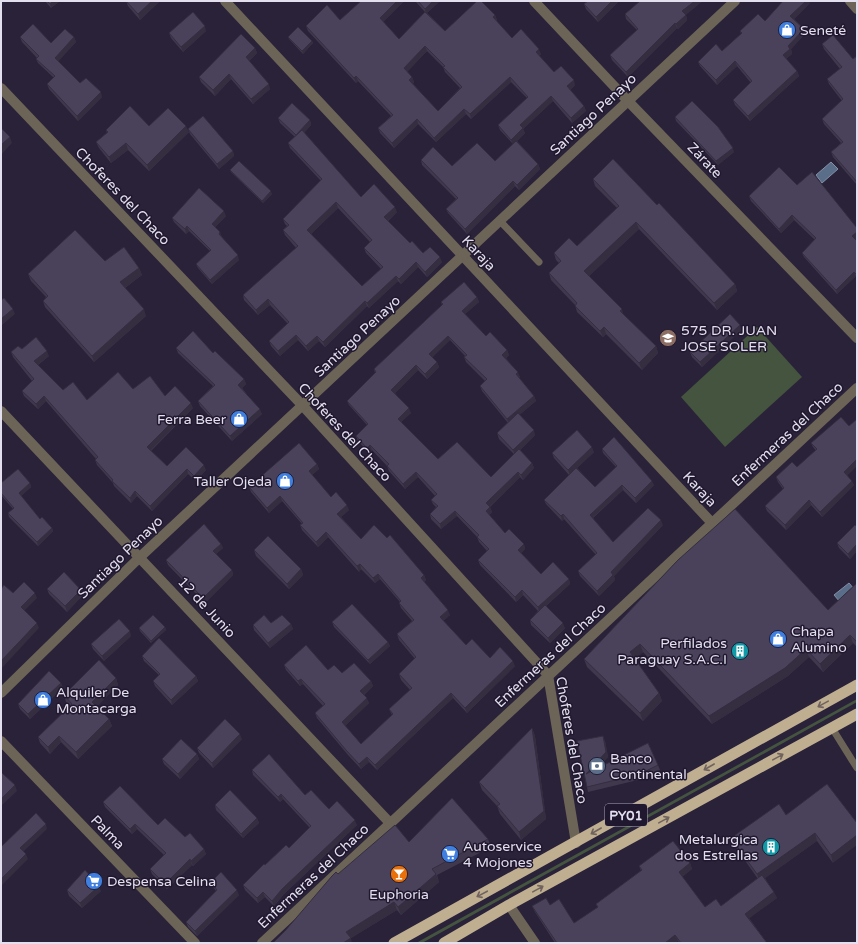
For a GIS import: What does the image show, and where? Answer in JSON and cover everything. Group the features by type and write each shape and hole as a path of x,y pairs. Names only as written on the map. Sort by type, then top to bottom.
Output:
{"highway":[{"name":"PY01","path":"394,943 576,843 857,685"},
{"name":"PY01","path":"444,943 509,905 857,714"}],"street":[{"name":"Karaja","path":"225,1 712,523"},
{"name":"Zárate","path":"534,1 628,101 857,338"},
{"name":"Santiago Penayo","path":"1,693 140,556 303,406 734,1"},
{"path":"850,1 857,9"},
{"name":"Choferes del Chaco","path":"1,88 303,406 548,675 576,843"},
{"name":"Enfermeras del Chaco","path":"262,943 857,388"},
{"name":"12 de Junio","path":"1,411 140,556 390,823"},
{"name":"Palma","path":"1,741 195,943"},
{"path":"509,905 535,943"}],"lane":[{"path":"500,220 539,262"},
{"path":"832,728 857,768"}],"green space":[{"path":"757,327 802,377 725,447 681,397"},
{"path":"857,699 857,702 422,943 416,943"}],"water":[{"path":"831,162 838,169 822,183 816,175"},
{"path":"849,583 854,589 840,602 834,595"}],"building":[{"path":"126,1 152,1 138,14"},
{"path":"361,1 397,1 380,18 399,39 425,12 445,31 477,1 481,1 495,15 493,17 512,38 521,29 539,49 536,52 554,72 561,66 574,80 567,86 584,106 571,118 551,96 520,125 523,128 511,140 498,125 528,97 510,77 470,114 464,109 434,138 417,119 392,143 378,128 393,115 356,76 354,78 306,26 327,5 340,20","holes":["425,46 445,66 443,67 462,87 438,111 409,80 412,77 404,68"]},
{"path":"418,1 433,1 425,9"},
{"path":"588,1 612,1 596,17 584,4"},
{"path":"640,1 695,1 682,11 686,15 676,24 675,23 626,72 610,55 638,29 625,14"},
{"path":"783,1 806,1 790,16 804,29 788,46 790,49 783,55 797,71 748,116 733,100 752,81 735,61 716,80 698,62 716,44 722,51 742,33 740,31 758,14 765,21"},
{"path":"193,12 205,26 181,47 169,33"},
{"path":"33,24 51,43 65,29 74,37 55,58 80,83 86,78 101,92 77,116 47,84 55,76 36,59 39,56 20,37"},
{"path":"298,27 312,41 302,51 288,37"},
{"path":"241,34 255,48 246,57 269,84 251,99 229,74 213,90 199,77"},
{"path":"833,35 853,59 857,56 857,182 831,152 843,142 822,119 843,99 827,79 842,67 822,44"},
{"path":"692,101 718,127 733,148 716,161 675,117"},
{"path":"292,103 310,120 296,135 278,118"},
{"path":"130,106 149,126 168,108 186,126 147,165 126,143 109,157 96,142 108,132 106,130"},
{"path":"203,116 233,151 217,164 188,129"},
{"path":"1,128 10,137 1,145"},
{"path":"302,130 361,197 374,184 395,207 384,217 410,243 412,241 423,253 430,247 440,257 425,272 416,262 399,279 396,276 367,303 365,301 323,342 317,336 306,346 296,335 278,351 269,341 289,322 268,299 256,310 243,295 298,246 283,230 289,225 283,219 322,179 288,143","holes":["336,202 372,240 364,248 383,267 362,286 307,230"]},
{"path":"516,141 538,164 517,185 513,181 465,229 446,209 458,198 421,160 433,147 452,166 477,143 495,161"},
{"path":"613,159 657,205 659,203 735,284 714,303 636,222 584,271 622,309 620,311 656,346 639,363 604,327 600,331 575,306 577,303 549,273 561,261 554,253 569,238 577,246 619,206 593,179"},
{"path":"239,161 271,191 262,201 230,170"},
{"path":"779,167 797,185 812,172 857,228 857,232 852,236 857,241 857,275 854,272 836,290 802,253 816,238 792,215 779,229 749,196"},
{"path":"199,188 224,211 212,224 238,255 210,280 196,264 211,250 187,226 185,229 172,218"},
{"path":"75,230 105,261 124,247 139,268 120,282 144,309 92,356 43,301 48,296 28,274"},
{"path":"464,282 477,297 462,311 486,336 490,332 507,350 502,355 518,372 516,374 534,396 507,419 480,386 487,379 464,357 467,355 448,336 429,354 437,362 425,374 416,365 391,390 409,408 398,419 438,459 457,442 491,477 519,449 532,463 521,475 518,472 486,503 490,507 486,511 505,533 509,529 524,544 518,550 541,574 553,562 569,579 538,607 522,590 515,597 478,560 489,549 477,537 479,535 455,511 440,524 430,514 438,506 431,500 437,494 416,472 403,484 387,466 389,464 370,445 367,448 356,436 368,424 347,401 376,372 374,369 443,304 441,302"},
{"path":"4,298 13,309 1,319 1,300"},
{"path":"730,314 740,325 700,362 690,352"},
{"path":"193,331 213,353 215,351 244,379 238,385 260,409 230,436 198,401 215,385 176,348"},
{"path":"36,337 47,351 34,361 63,390 73,382 87,400 118,372 133,389 150,376 165,396 175,386 191,403 147,447 167,466 186,447 204,465 194,476 187,469 150,506 135,491 130,498 112,481 113,480 95,460 98,457 44,396 36,404 22,391 34,379 11,352 18,346 22,349"},
{"path":"518,413 534,430 513,450 497,433"},
{"path":"841,417 849,426 857,419 857,459 844,472 852,481 820,512 809,500 785,525 765,506 784,488 776,477 792,462 797,467 817,449 811,443"},
{"path":"577,430 592,447 568,470 552,453"},
{"path":"614,437 652,481 635,498 622,485 590,515 613,542 648,508 661,520 611,572 613,575 597,591 578,571 597,553 563,514 561,516 544,500 576,468 595,487 617,466 602,449"},
{"path":"299,443 317,464 309,471 331,497 336,492 347,505 337,514 361,539 374,525 387,538 390,535 424,575 421,578 448,610 440,617 466,645 472,639 490,658 500,647 513,661 465,708 451,693 375,765 367,757 359,764 346,750 315,713 325,704 301,679 298,681 284,665 306,645 328,670 334,665 342,673 354,663 371,681 360,691 367,698 342,722 361,744 393,714 389,709 412,688 399,674 416,657 397,634 414,620 399,603 401,601 378,574 373,578 360,564 357,566 326,532 316,542 300,525 303,523 280,496 267,508 249,487"},
{"path":"18,469 30,483 19,493 40,519 42,517 52,528 37,542 8,513 14,508 1,493 1,483"},
{"path":"735,509 828,610 857,583 857,642 850,635 820,664 806,649 785,668 709,716 640,644 630,652 659,693 640,713 584,659 678,560"},
{"path":"204,524 221,544 213,551 232,570 203,598 166,560"},
{"path":"855,525 857,527 857,544 848,554 837,543"},
{"path":"268,536 301,569 287,584 254,550"},
{"path":"64,572 81,590 65,606 47,589"},
{"path":"24,582 35,593 21,607 37,623 1,661 1,589 4,585 13,593"},
{"path":"352,604 388,642 368,660 332,622"},
{"path":"545,605 563,623 548,638 530,620"},
{"path":"153,615 165,627 151,641 139,628"},
{"path":"264,615 271,623 282,615 291,624 268,643 253,625"},
{"path":"119,619 130,631 102,656 91,644"},
{"path":"159,638 196,676 171,700 153,681 160,674 142,656"},
{"path":"99,660 116,678 92,702 109,719 76,752 59,736 48,747 38,737 72,704 64,695"},
{"path":"49,671 61,683 28,714 18,704"},
{"path":"225,719 240,734 212,763 197,748"},
{"path":"532,728 544,811 519,832 497,806 500,804 479,782"},
{"path":"603,736 606,752 586,774 648,743 658,765 640,774 587,787 577,741"},
{"path":"181,739 197,754 178,774 162,759"},
{"path":"269,754 305,795 311,790 329,809 337,801 355,820 282,889 272,901 263,892 257,898 243,885 286,845 289,848 311,826 281,794 278,797 252,770"},
{"path":"2,773 15,785 1,799 1,774"},
{"path":"827,784 857,823 857,835 831,855 815,833 757,874 731,838 779,804 786,815"},
{"path":"120,786 158,825 165,818 185,837 190,833 204,849 191,861 190,859 165,884 150,869 166,853 135,824 130,829 103,802"},
{"path":"230,790 257,818 241,834 215,805"},
{"path":"452,798 488,839 432,869 436,874 398,907 394,902 346,932 351,938 343,943 273,943 336,872 338,874 395,825 409,842"},
{"path":"36,813 46,824 20,848 26,854 1,879 1,847"},
{"path":"673,841 690,863 679,872 705,907 716,899 721,906 762,875 774,892 745,914 767,943 681,943 675,935 665,943 557,943 532,906 546,898 550,905 559,899 574,923 598,907 596,904 642,870 639,866"},
{"path":"85,870 99,886 80,903 67,890"},
{"path":"221,872 237,890 195,931 186,922 217,890 211,882"}],"place":[{"name":"Seneté","path":"787,30"},
{"name":"575 DR. JUAN JOSE SOLER","path":"668,338"},
{"name":"Ferra Beer","path":"239,419"},
{"name":"Taller Ojeda","path":"285,481"},
{"name":"Chapa Alumino","path":"778,639"},
{"name":"Perfilados Paraguay S.A.C.I","path":"740,651"},
{"name":"Alquiler De Montacarga","path":"43,700"},
{"name":"Banco Continental","path":"597,766"},
{"name":"Metalurgica dos Estrellas","path":"771,847"},
{"name":"Autoservice 4 Mojones","path":"450,854"},
{"name":"Euphoria","path":"399,874"},
{"name":"Despensa Celina","path":"94,881"}]}
